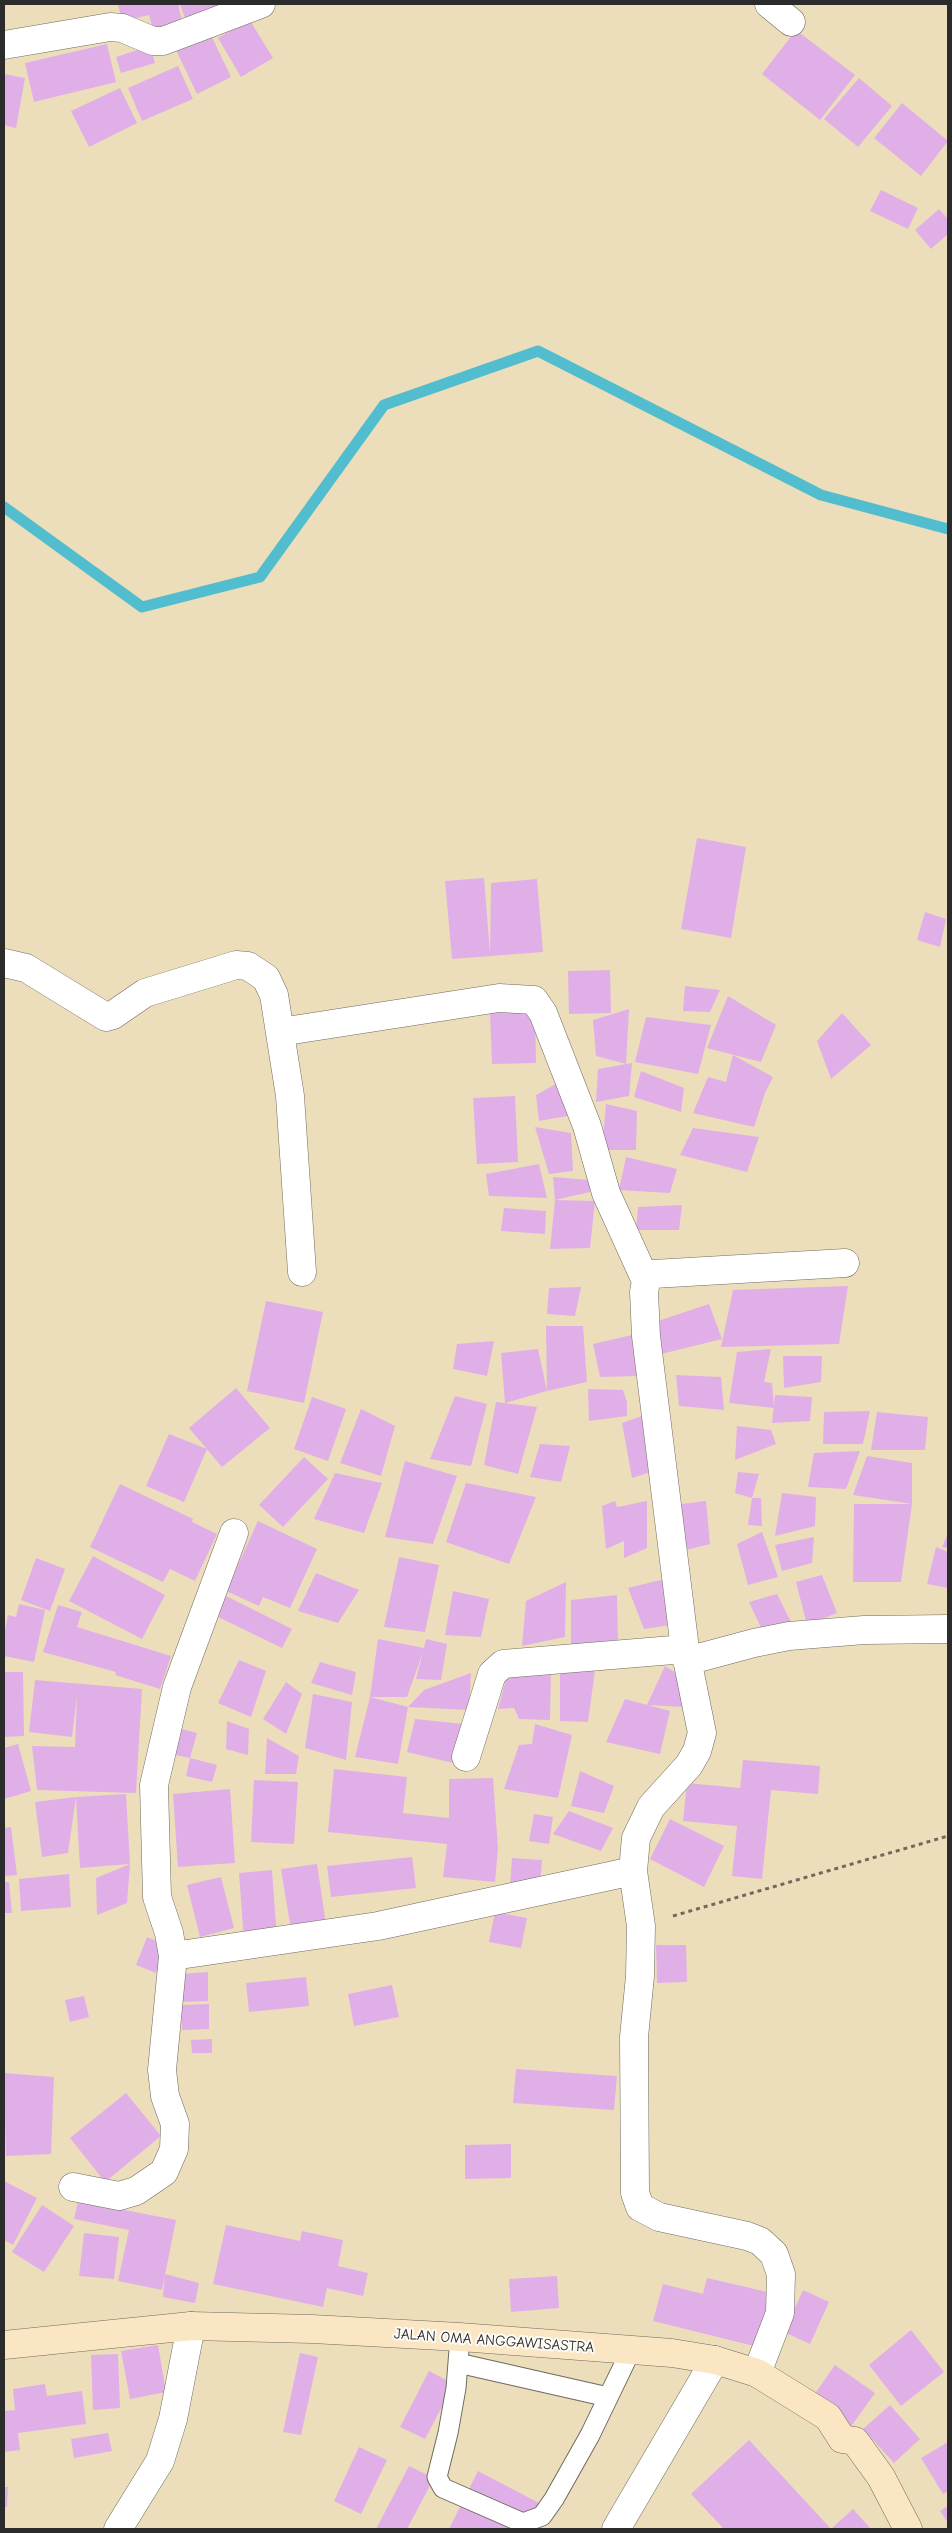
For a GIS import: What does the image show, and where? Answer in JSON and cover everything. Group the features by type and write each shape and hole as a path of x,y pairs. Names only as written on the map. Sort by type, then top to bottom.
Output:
{"main road":[{"name":"JALAN OMA ANGGAWISASTRA","path":"4,2345 190,2326 312,2329 459,2350 631,2350 672,2353 715,2360 757,2374 819,2410 828,2417 842,2438 856,2441 881,2477 908,2529"}],"street":[{"path":"4,46 110,27 122,28 153,41 163,41 260,4"},
{"path":"769,4 791,22"},
{"path":"4,963 26,968 99,1015 106,1016 113,1015 145,993 236,965 248,966 266,978 274,995 290,1096 302,1272"},
{"path":"280,1032 498,998 534,1000 544,1013 587,1126 606,1193 646,1281 646,1336 686,1655 702,1732 701,1742 689,1765 646,1816 636,1838 633,1871 641,1926 640,1976 634,2037 636,2201 643,2209 659,2217 760,2241 774,2254 781,2274 780,2313 757,2374"},
{"path":"646,1281 653,1274 845,1263"},
{"path":"73,2187 119,2196 136,2191 164,2172 174,2149 175,2124 165,2096 162,2070 173,1956 169,1933 157,1897 154,1785 177,1687 234,1532"},
{"path":"466,1757 492,1674 503,1664 686,1655 789,1636 864,1630 948,1629"},
{"path":"173,1956 378,1926 633,1871"},
{"path":"118,2529 160,2462 173,2419 190,2326"},
{"path":"616,2529 715,2360"}],"lane":[{"path":"608,2397 459,2350 448,2433 437,2477 442,2488 523,2523 542,2516 554,2499 608,2397 631,2350"}],"path":[{"path":"641,1926 948,1836"}],"building":[{"path":"118,4 178,4 183,25 154,32 149,15 122,21"},
{"path":"180,4 220,4 222,9 186,21"},
{"path":"249,19 273,58 241,77 218,38"},
{"path":"796,30 855,75 820,120 762,74"},
{"path":"210,33 231,77 197,94 176,50"},
{"path":"107,44 116,82 34,102 25,63"},
{"path":"150,46 155,63 121,73 116,57"},
{"path":"178,66 193,99 142,121 128,88"},
{"path":"4,74 25,78 16,128 4,125"},
{"path":"859,78 892,106 858,147 824,119"},
{"path":"120,88 137,123 89,147 71,111"},
{"path":"902,103 948,141 921,176 874,138"},
{"path":"881,190 918,208 908,229 870,211"},
{"path":"939,209 948,219 948,234 931,249 915,230"},
{"path":"697,838 746,847 731,938 681,929"},
{"path":"484,878 490,953 491,883 537,879 543,952 452,959 445,881"},
{"path":"925,912 946,919 940,947 917,940"},
{"path":"610,970 611,1013 569,1014 568,971"},
{"path":"685,986 720,990 710,1012 683,1011"},
{"path":"728,996 776,1025 761,1062 707,1048"},
{"path":"629,1009 626,1064 596,1056 593,1020"},
{"path":"535,1011 536,1063 492,1064 490,1013"},
{"path":"842,1013 871,1045 831,1079 817,1041"},
{"path":"646,1017 711,1025 698,1074 635,1062"},
{"path":"733,1055 773,1077 765,1093 754,1127 693,1113 708,1077 726,1082"},
{"path":"632,1063 629,1096 596,1102 598,1069"},
{"path":"641,1071 684,1088 681,1112 634,1097"},
{"path":"563,1080 568,1116 539,1121 536,1095"},
{"path":"515,1096 518,1162 477,1164 473,1098"},
{"path":"606,1104 637,1111 636,1150 602,1150"},
{"path":"535,1127 571,1133 573,1171 549,1174"},
{"path":"693,1128 759,1137 747,1172 680,1155"},
{"path":"626,1157 677,1169 670,1193 619,1190"},
{"path":"539,1164 547,1198 489,1196 486,1174"},
{"path":"553,1177 590,1180 590,1192 555,1200"},
{"path":"555,1200 595,1201 590,1248 550,1249"},
{"path":"682,1205 679,1230 636,1230 638,1207"},
{"path":"504,1208 546,1211 545,1234 501,1231"},
{"path":"848,1286 839,1344 721,1347 733,1290"},
{"path":"581,1287 575,1316 547,1314 549,1288"},
{"path":"266,1301 323,1312 304,1403 247,1391"},
{"path":"709,1304 722,1339 661,1354 655,1322"},
{"path":"546,1326 583,1326 587,1382 547,1391"},
{"path":"632,1335 639,1376 600,1377 593,1344"},
{"path":"494,1341 487,1376 453,1369 457,1344"},
{"path":"538,1349 547,1391 505,1403 501,1353"},
{"path":"771,1349 764,1382 772,1383 774,1408 729,1403 737,1352"},
{"path":"783,1356 822,1356 821,1382 784,1388"},
{"path":"676,1375 721,1377 724,1410 679,1406"},
{"path":"236,1388 270,1428 222,1467 189,1428"},
{"path":"588,1389 623,1390 627,1402 627,1416 589,1421"},
{"path":"775,1395 812,1397 810,1421 772,1423"},
{"path":"455,1396 487,1404 471,1466 430,1459"},
{"path":"312,1397 346,1409 328,1461 294,1449"},
{"path":"496,1402 537,1407 518,1474 484,1465"},
{"path":"361,1409 395,1426 381,1476 340,1463"},
{"path":"870,1411 863,1444 823,1444 824,1412"},
{"path":"877,1412 928,1417 925,1450 871,1450"},
{"path":"645,1415 654,1471 632,1478 622,1423"},
{"path":"737,1426 771,1430 776,1444 735,1460"},
{"path":"169,1434 207,1449 184,1502 146,1486"},
{"path":"540,1444 570,1446 561,1482 530,1477"},
{"path":"860,1451 846,1489 808,1487 814,1453"},
{"path":"867,1456 912,1463 912,1504 853,1495"},
{"path":"304,1457 328,1479 283,1527 259,1505"},
{"path":"405,1461 457,1476 433,1544 385,1537"},
{"path":"738,1472 759,1474 752,1498 735,1493"},
{"path":"335,1473 382,1483 364,1533 314,1519"},
{"path":"466,1483 536,1497 509,1564 446,1542"},
{"path":"120,1484 193,1519 192,1522 217,1534 195,1581 170,1569 163,1582 90,1547"},
{"path":"782,1493 816,1497 815,1526 775,1536"},
{"path":"752,1498 761,1498 762,1526 748,1525"},
{"path":"615,1501 617,1507 647,1501 647,1548 624,1558 624,1541 606,1549 602,1506"},
{"path":"706,1501 710,1544 682,1551 674,1505"},
{"path":"854,1504 912,1504 901,1582 853,1582"},
{"path":"258,1521 317,1549 290,1608 263,1597 259,1606 226,1591"},
{"path":"762,1532 778,1577 748,1585 737,1544"},
{"path":"948,1533 948,1548 942,1547"},
{"path":"814,1537 812,1563 782,1571 775,1545"},
{"path":"936,1547 948,1552 948,1588 927,1584"},
{"path":"93,1556 165,1595 142,1639 69,1601"},
{"path":"399,1557 439,1565 425,1632 384,1627"},
{"path":"36,1558 65,1569 50,1611 21,1600"},
{"path":"316,1573 359,1590 338,1623 298,1611"},
{"path":"822,1575 837,1613 807,1625 796,1582"},
{"path":"669,1578 677,1624 644,1629 628,1588"},
{"path":"566,1582 565,1637 522,1646 526,1601"},
{"path":"453,1591 489,1599 481,1637 445,1635"},
{"path":"777,1594 792,1624 763,1632 749,1602"},
{"path":"224,1595 292,1629 282,1648 214,1615"},
{"path":"617,1595 618,1640 571,1646 571,1600"},
{"path":"19,1604 45,1610 34,1662 4,1656 4,1636 8,1615 16,1617"},
{"path":"58,1605 82,1612 77,1627 171,1656 160,1689 115,1675 116,1672 43,1652"},
{"path":"378,1639 424,1648 426,1639 447,1644 441,1680 416,1679 423,1652 407,1697 370,1697"},
{"path":"239,1660 266,1671 251,1717 218,1703"},
{"path":"320,1662 356,1672 352,1695 311,1683"},
{"path":"665,1666 682,1677 682,1707 647,1705"},
{"path":"560,1667 595,1670 588,1722 560,1721"},
{"path":"551,1669 550,1720 519,1719 514,1708 498,1709 507,1676"},
{"path":"4,1672 23,1672 24,1736 4,1737"},
{"path":"471,1673 469,1710 408,1707 424,1690"},
{"path":"35,1680 142,1689 136,1793 37,1790 32,1746 75,1747 77,1696 72,1737 29,1732"},
{"path":"286,1682 302,1694 286,1734 263,1719"},
{"path":"313,1694 352,1702 346,1760 305,1748"},
{"path":"370,1697 408,1707 398,1764 355,1757"},
{"path":"625,1699 670,1711 660,1754 606,1742"},
{"path":"415,1719 463,1724 453,1763 407,1752"},
{"path":"227,1721 249,1729 248,1755 226,1749"},
{"path":"535,1724 572,1735 558,1798 504,1789 519,1745 532,1744"},
{"path":"178,1728 197,1733 190,1758 171,1754"},
{"path":"267,1738 299,1756 296,1774 265,1774"},
{"path":"18,1744 31,1791 4,1799 4,1748"},
{"path":"190,1758 217,1765 212,1782 186,1776"},
{"path":"743,1760 820,1766 818,1794 771,1790 762,1879 732,1876 737,1826 683,1821 687,1783 740,1788"},
{"path":"334,1769 407,1777 403,1813 449,1818 449,1779 493,1778 498,1849 495,1882 443,1877 447,1844 328,1832"},
{"path":"580,1771 614,1786 604,1813 571,1806"},
{"path":"254,1780 298,1782 294,1844 251,1842"},
{"path":"230,1789 235,1863 178,1867 173,1794"},
{"path":"126,1794 130,1864 80,1868 76,1797"},
{"path":"76,1797 68,1853 42,1857 35,1802"},
{"path":"569,1811 613,1828 601,1851 553,1834"},
{"path":"534,1814 553,1817 549,1844 529,1841"},
{"path":"670,1819 724,1846 704,1887 650,1859"},
{"path":"11,1827 17,1875 4,1876 4,1828"},
{"path":"412,1857 416,1888 331,1897 327,1866"},
{"path":"512,1858 542,1860 540,1888 510,1886"},
{"path":"130,1864 127,1903 97,1915 96,1878"},
{"path":"317,1864 327,1931 292,1936 281,1869"},
{"path":"272,1870 277,1939 244,1941 239,1873"},
{"path":"69,1874 71,1907 21,1911 19,1879"},
{"path":"221,1877 234,1928 200,1937 187,1885"},
{"path":"4,1882 9,1882 12,1913 4,1913"},
{"path":"495,1912 527,1918 521,1948 489,1942"},
{"path":"147,1937 168,1946 156,1973 136,1965"},
{"path":"656,1945 686,1945 687,1982 657,1983"},
{"path":"208,1972 208,2001 182,2002 181,1974"},
{"path":"306,1977 309,2006 249,2012 246,1983"},
{"path":"392,1985 399,2017 354,2026 348,1994"},
{"path":"84,1996 89,2017 70,2022 65,2000"},
{"path":"209,2004 209,2029 182,2030 181,2005"},
{"path":"212,2039 212,2053 192,2053 191,2040"},
{"path":"516,2069 617,2076 614,2110 513,2103"},
{"path":"4,2073 54,2077 51,2154 6,2156"},
{"path":"126,2093 161,2136 105,2182 70,2138"},
{"path":"511,2144 511,2178 465,2179 465,2145"},
{"path":"4,2181 37,2198 13,2245 4,2240"},
{"path":"78,2201 176,2220 162,2290 118,2281 129,2230 74,2219"},
{"path":"42,2205 74,2226 44,2272 12,2252"},
{"path":"226,2225 300,2241 302,2231 343,2240 338,2266 368,2273 363,2296 327,2288 323,2307 213,2284"},
{"path":"84,2233 119,2237 114,2279 79,2276"},
{"path":"165,2274 199,2283 195,2303 163,2297"},
{"path":"557,2276 559,2308 511,2312 509,2279"},
{"path":"707,2278 772,2293 758,2347 653,2321 663,2284 703,2294"},
{"path":"803,2290 829,2302 810,2344 784,2332"},
{"path":"911,2330 944,2372 901,2406 869,2365"},
{"path":"158,2345 166,2392 130,2399 121,2351"},
{"path":"300,2353 318,2357 301,2435 283,2432"},
{"path":"118,2354 120,2408 93,2410 91,2355"},
{"path":"835,2365 875,2393 842,2439 812,2398"},
{"path":"429,2371 454,2384 425,2439 400,2427"},
{"path":"45,2384 47,2396 82,2391 86,2424 18,2433 20,2450 4,2452 4,2411 15,2410 13,2389"},
{"path":"890,2405 920,2439 894,2463 863,2429"},
{"path":"108,2433 112,2451 74,2458 71,2439"},
{"path":"749,2440 831,2529 724,2529 691,2494"},
{"path":"948,2442 948,2491 943,2494 921,2458"},
{"path":"359,2447 387,2460 361,2514 334,2501"},
{"path":"409,2466 434,2478 407,2529 376,2529"},
{"path":"478,2471 539,2503 526,2529 449,2529"},
{"path":"4,2487 8,2487 7,2507 4,2507"},
{"path":"948,2506 948,2523 940,2511"},
{"path":"853,2509 871,2529 831,2529"}],"waterway":[{"path":"4,507 142,607 260,577 384,405 538,351 821,495 948,529"}]}
